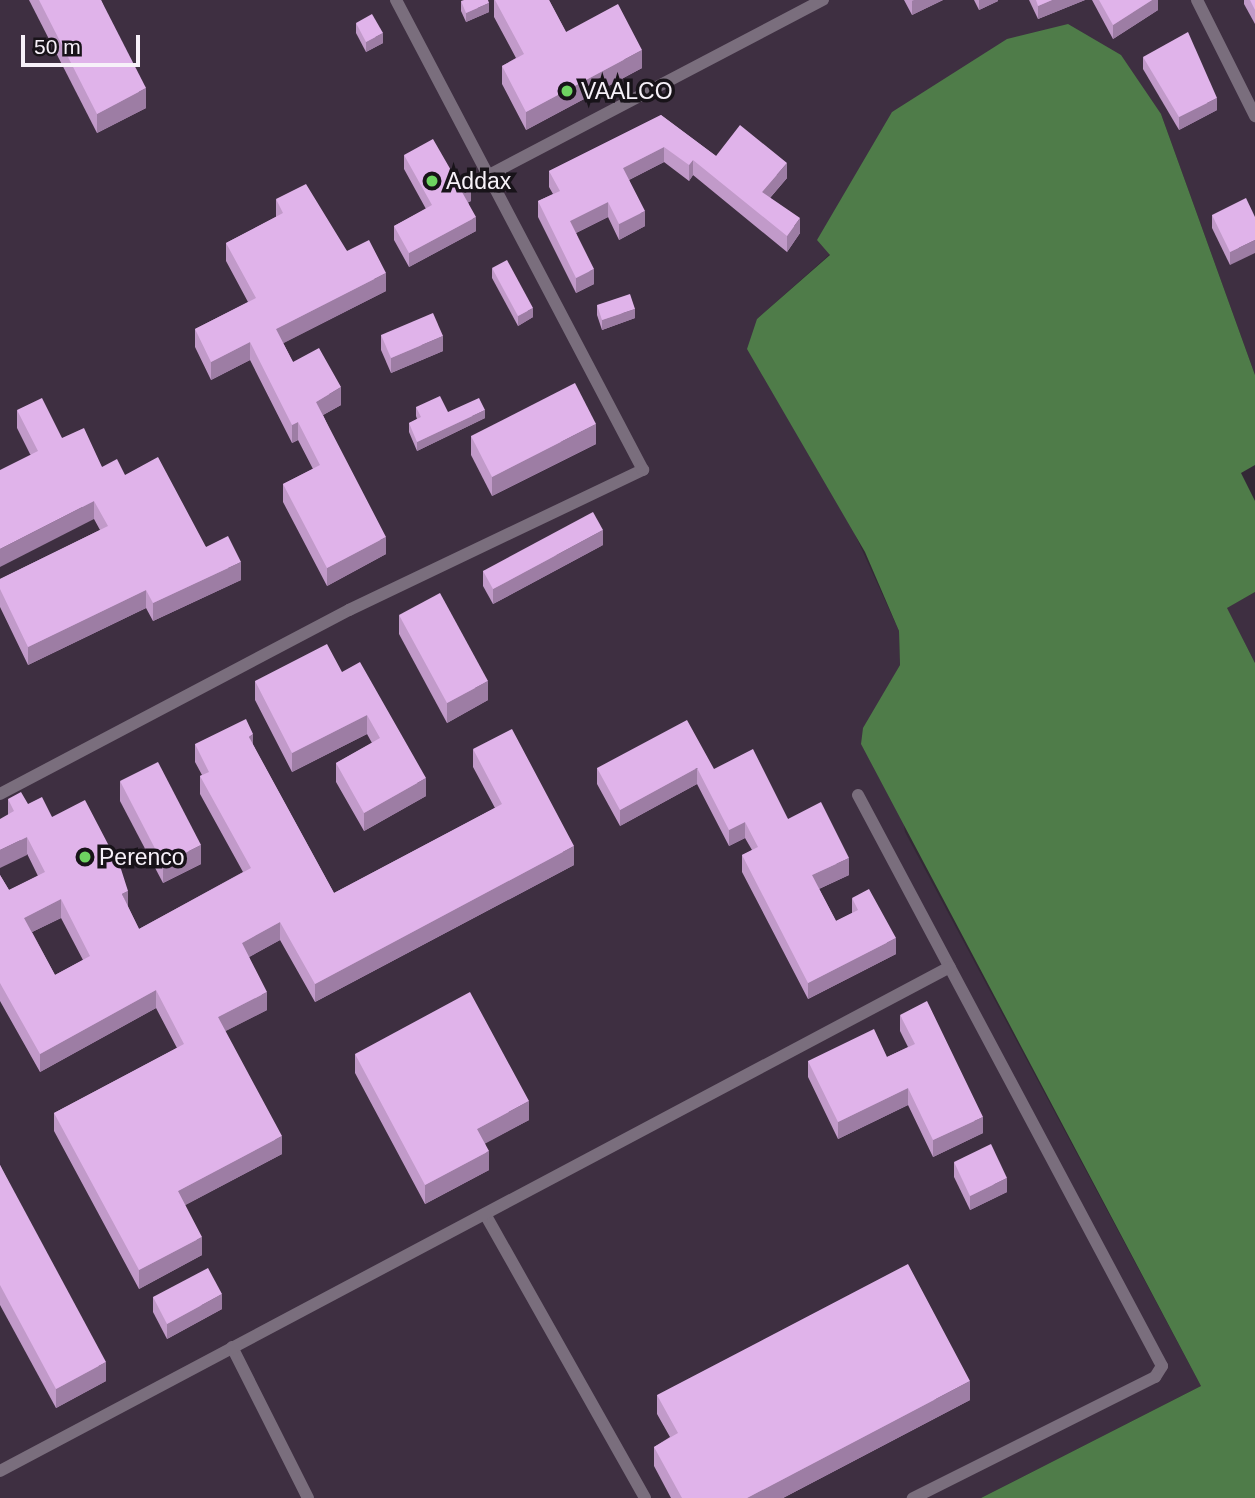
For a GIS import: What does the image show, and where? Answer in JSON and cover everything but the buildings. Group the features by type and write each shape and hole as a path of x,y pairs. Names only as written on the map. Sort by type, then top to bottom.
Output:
{"street":[{"path":"0,794 349,610 643,470 491,174 396,0"},
{"path":"491,174 823,0"},
{"path":"1197,0 1255,116"},
{"path":"858,795 1162,1366 1156,1377 913,1498"},
{"path":"0,1471 950,967"},
{"path":"485,1214 645,1498"},
{"path":"232,1347 309,1498"}],"shaded area":[{"path":"0,0 1255,0 1255,375 1161,114 893,111 830,254 757,319 899,631 900,665 883,696 905,832 1201,1386 981,1498 0,1498"},
{"path":"1068,24 1121,55 1161,114 1255,375 1255,465 1241,473 1255,501 1255,592 1227,608 1255,663 1255,1498 981,1498 1201,1386 861,744 863,728 900,665 899,631 865,552 747,349 757,319 830,255 817,240 892,112 1007,39"},
{"path":"1255,592 1255,663 1226,608"}],"place":[{"name":"VAALCO","path":"567,91"},
{"name":"Addax","path":"432,181"},
{"name":"Perenco","path":"85,857"}]}
